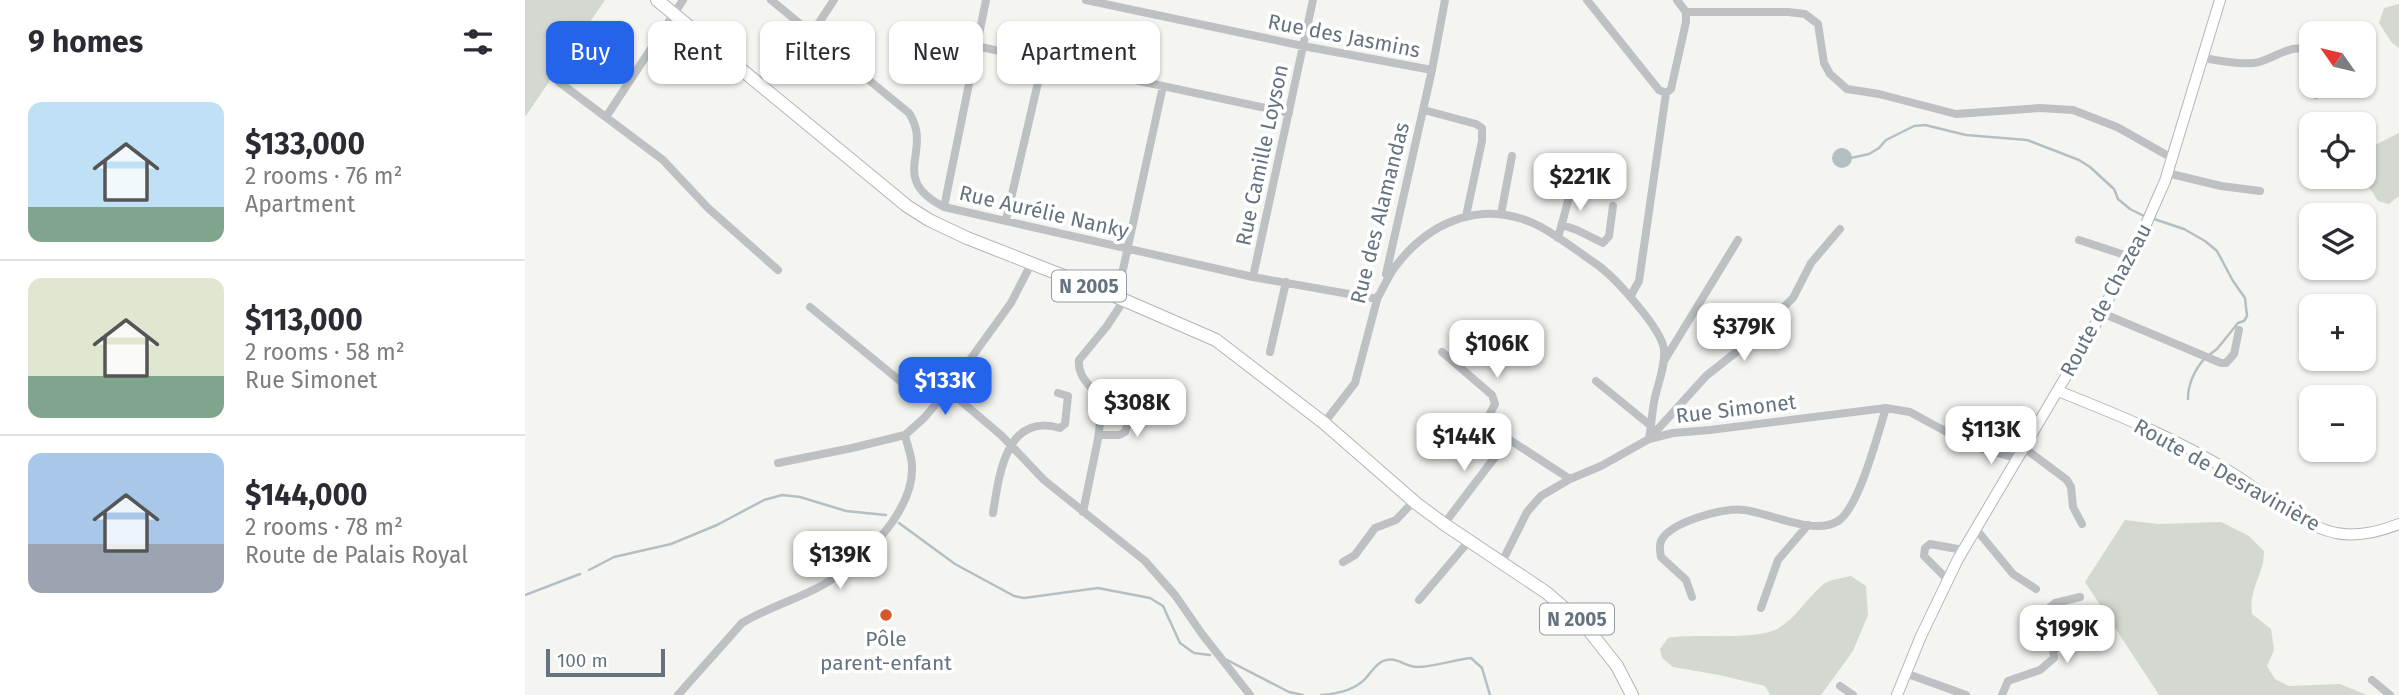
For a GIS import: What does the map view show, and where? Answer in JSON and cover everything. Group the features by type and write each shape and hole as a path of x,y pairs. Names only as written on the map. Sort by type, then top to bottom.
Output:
{"main road":[{"name":"N 2005","path":"657,0 907,206 929,220 1031,264 1121,298 1216,340 1324,423 1444,524 1547,593 1587,628 1617,666 1632,695"},
{"name":"Route de Chazeau","path":"1898,695 1905,673 1947,579 2016,457 2058,391 2131,257 2167,173 2220,0"},
{"name":"Route de Desravinière","path":"2058,391 2118,415 2187,448 2228,470 2321,528 2351,535 2376,532 2399,524"}],"street":[{"path":"606,117 683,0"},
{"name":"Rue Aurélie Nanky","path":"771,0 797,21"},
{"path":"820,21 834,0"},
{"path":"981,21 986,0"},
{"name":"Rue des Jasmins","path":"1086,0 1432,71"},
{"name":"Rue Camille Loyson","path":"1253,277 1313,0"},
{"name":"Rue des Alamandas","path":"1324,423 1355,383 1377,299 1391,260 1445,0"},
{"path":"1587,0 1662,91 1639,281 1630,297"},
{"path":"1662,91 1671,89 1686,22 1686,12 1677,0"},
{"path":"1686,12 1805,14 1818,24 1824,63 1830,74 1847,89 1879,94 1956,114 2039,108 2073,110 2117,127 2172,158"},
{"path":"2203,58 2252,64 2274,58 2292,48 2299,48"},
{"path":"562,84 663,160 708,208 778,270"},
{"name":"Rue Aurélie Nanky","path":"874,84 909,113 916,127 916,184 923,195 944,207 1253,277 1377,299"},
{"path":"944,207 968,84"},
{"path":"1006,220 1037,84"},
{"path":"1153,84 1289,113"},
{"path":"1083,512 1099,435 1101,401 1082,378 1079,360 1107,326 1121,298 1128,250 1163,86"},
{"path":"1424,110 1482,128 1482,141 1466,216"},
{"path":"1501,214 1512,156"},
{"path":"2167,173 2221,186 2260,191"},
{"path":"1558,238 1574,179"},
{"path":"1562,225 1603,243 1609,236 1613,206"},
{"path":"1377,299 1394,268 1407,253 1433,232 1466,216 1481,213 1501,214 1540,227 1612,276 1658,336 1664,348 1664,361 1649,439"},
{"path":"1649,439 1706,376 1745,345 1793,298 1811,263 1840,229"},
{"path":"1664,361 1738,240"},
{"path":"2078,240 2131,257"},
{"path":"778,463 905,435 924,418 949,388 1011,303 1031,264"},
{"path":"1270,352 1286,282"},
{"path":"810,307 905,384 918,373 925,373 932,374 949,388 1010,444 1044,480 1145,561 1250,695"},
{"path":"2102,313 2221,363 2226,363 2234,354 2239,330"},
{"path":"1442,352 1492,395 1495,404 1488,414 1488,423 1508,440 1570,479"},
{"path":"1596,381 1651,426"},
{"path":"993,513 1010,444 1021,432 1032,426 1063,426 1068,396 1058,393"},
{"path":"1099,435 1119,435 1125,432 1128,423 1127,399"},
{"path":"1692,597 1686,580 1661,557 1661,540 1670,530 1722,511 1744,510 1824,527 1836,522 1844,517 1865,473 1886,408"},
{"name":"Rue Simonet","path":"1502,562 1527,512 1541,496 1649,439 1673,433 1886,408 1910,412 1965,442 2016,457"},
{"path":"678,695 742,623 823,585 873,545 891,524 909,491 912,466 905,435"},
{"path":"1444,524 1508,440"},
{"path":"2023,447 2071,486 2073,507 2082,524"},
{"path":"1343,562 1353,558 1375,528 1396,520 1414,501"},
{"path":"1761,608 1778,560 1808,525"},
{"path":"1975,528 2013,574 2036,589"},
{"path":"1419,600 1469,541"},
{"path":"1947,579 1924,556 1924,548 1930,544 1963,550"},
{"path":"2002,695 2008,681 2040,670 2054,658 2049,608 2055,603 2080,597"},
{"path":"1905,673 1966,695"},
{"path":"2372,680 2390,695"},
{"path":"1839,686 1853,695"}],"shaded area":[{"path":"525,0 605,0 591,21 546,21 548,84 525,117"},
{"path":"2399,4 2399,48 2392,43 2379,23 2384,8"},
{"path":"2399,133 2399,196 2389,204 2378,201 2370,189 2376,189 2376,144"},
{"path":"1842,148 1849,151 1852,158 1849,165 1842,168 1835,165 1832,158 1835,151"},
{"path":"2125,520 2158,524 2221,522 2249,536 2264,551 2253,596 2252,614 2271,629 2274,650 2267,666 2275,679 2289,686 2340,684 2367,695 2159,695 2085,582"},
{"path":"1851,576 1866,586 1868,615 1853,651 1821,695 1770,695 1765,686 1673,667 1662,658 1660,649 1668,638 1754,635 1777,629 1791,619 1825,583"}],"waterway":[{"path":"1851,158 1869,154 1886,140 1914,126 1925,125 1966,135 2027,140 2079,160 2090,167 2114,189 2118,199 2144,216"},
{"path":"2151,218 2184,229 2217,251 2245,298 2247,316 2244,321 2238,323 2209,355"},
{"path":"2188,399 2192,377 2204,359"},
{"path":"589,570 614,557 671,544 717,525 764,500 782,495 800,497 846,511 886,515"},
{"path":"899,523 955,564 1014,596 1024,598 1098,588 1150,598 1163,606 1180,643 1194,653 1210,655"},
{"path":"525,595 580,574"},
{"path":"1321,695 1357,686 1386,660 1417,667 1471,658 1482,668 1490,695"},
{"path":"1227,660 1289,692 1303,695"}],"place":[{"name":"Pôle parent-enfant","path":"886,615"}]}
